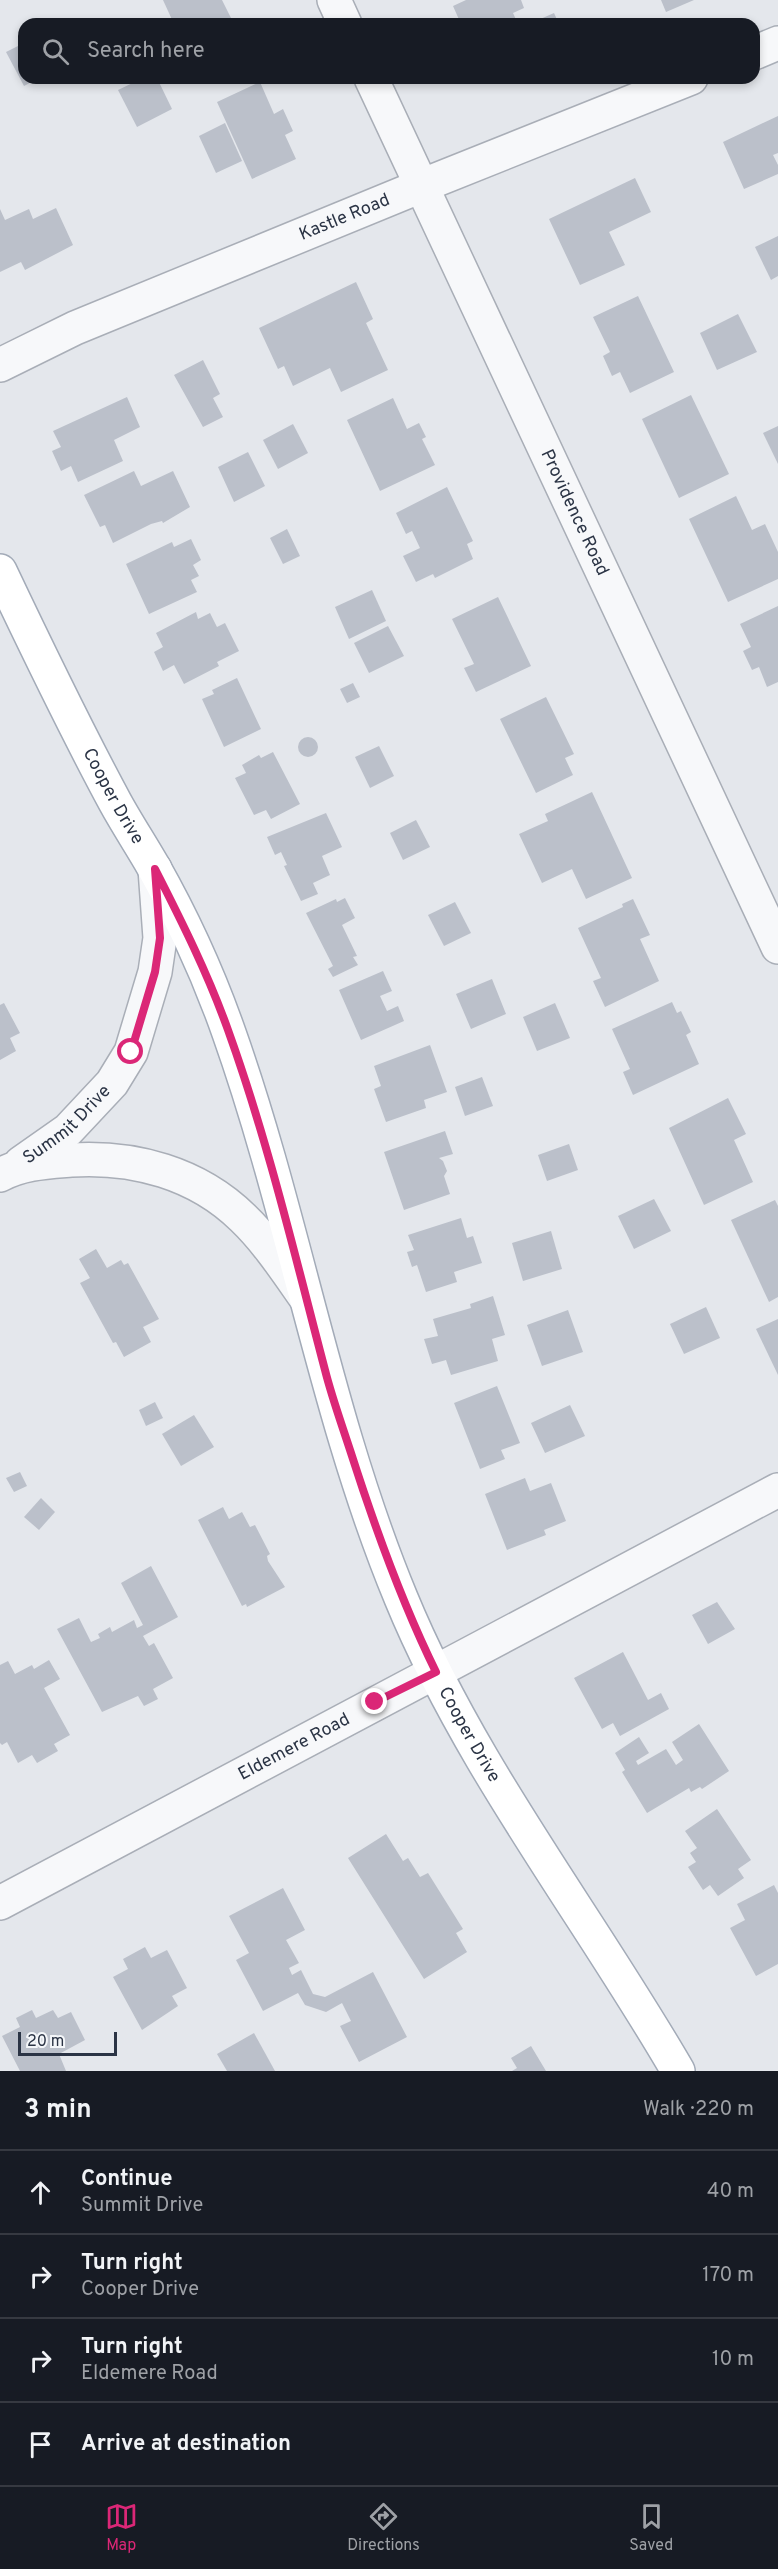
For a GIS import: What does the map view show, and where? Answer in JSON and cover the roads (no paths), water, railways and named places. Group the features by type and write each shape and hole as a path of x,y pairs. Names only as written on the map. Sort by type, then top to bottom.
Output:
{"main road":[{"name":"Cooper Drive","path":"0,571 86,746 155,869 195,948 228,1028 296,1251 305,1297 325,1371 374,1527 401,1598 436,1672 493,1775 643,2011 678,2071"}],"street":[{"path":"334,0 342,18"},
{"path":"760,50 778,43"},
{"name":"Providence Road","path":"374,84 778,947"},
{"name":"Kastle Road","path":"0,365 75,328 676,84"},
{"name":"Summit Drive","path":"7,1171 68,1130 112,1083 131,1052 155,972 160,938 155,869"},
{"name":"Summit Drive","path":"7,1171 93,1158 134,1163 174,1172 208,1192 242,1217 274,1253 305,1297"},
{"name":"Eldemere Road","path":"0,1903 778,1490"}]}
